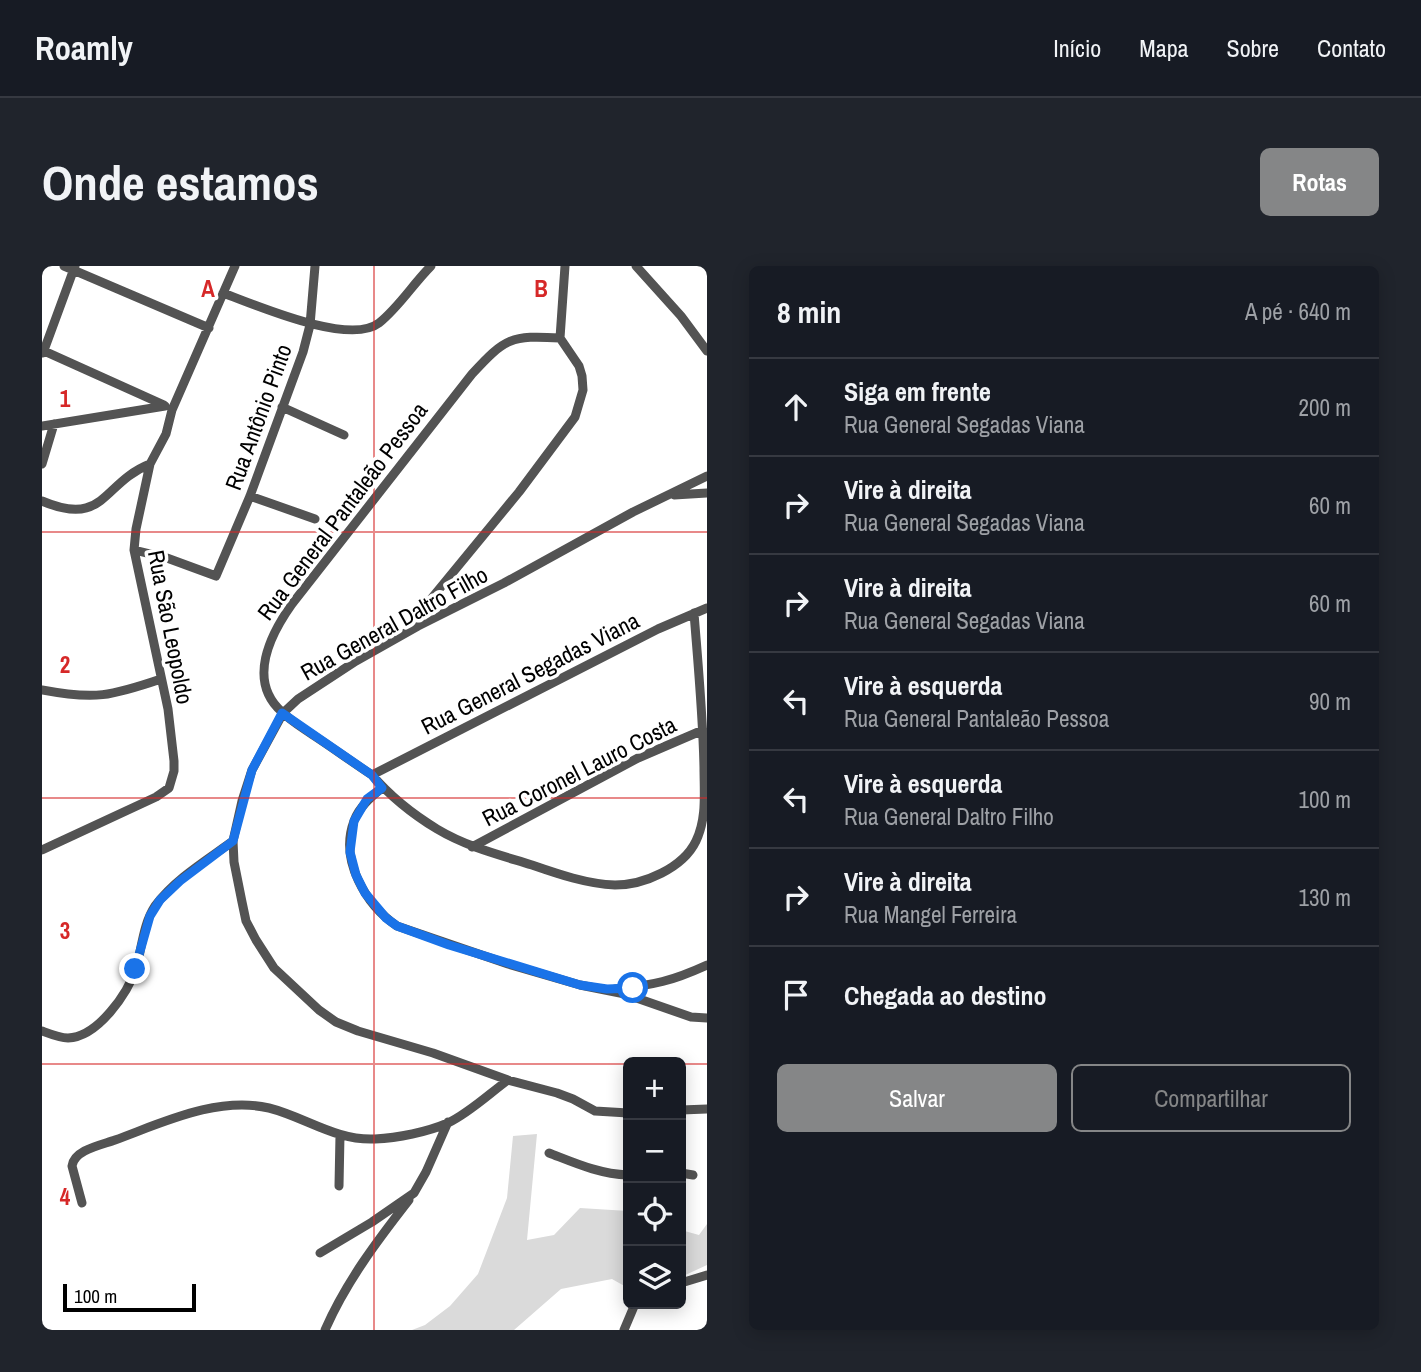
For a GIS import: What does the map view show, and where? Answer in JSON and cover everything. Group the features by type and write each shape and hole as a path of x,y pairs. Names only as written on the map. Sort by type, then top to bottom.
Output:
{"street":[{"name":"Rua São Leopoldo","path":"42,850 131,810 169,788 174,761 168,709 134,550 135,528 150,464 166,434 168,407 209,327 235,266"},
{"name":"Rua Antônio Pinto","path":"134,550 167,558 216,576 250,496 303,352 310,325 315,266"},
{"path":"223,293 310,325 368,329 378,324 431,266"},
{"path":"418,626 430,599 519,492 575,417 583,390 579,366 561,338 565,266"},
{"path":"636,266 681,316 707,351"},
{"path":"168,407 43,352 71,267 209,327"},
{"name":"Rua General Pantaleão Pessoa","path":"561,338 521,337 496,348 471,374 292,604 270,639 264,664 264,684 268,696 282,713 372,775 382,788 438,830 472,847 591,882 616,885 654,876 674,866 689,853 703,824 704,730 694,613"},
{"path":"42,426 168,407"},
{"path":"282,407 344,435"},
{"path":"42,464 54,424"},
{"path":"42,501 77,511 90,508 131,474 150,464"},
{"name":"Rua General Daltro Filho","path":"623,1113 595,1111 573,1098 509,1080 336,1022 300,994 265,956 246,920 234,862 233,841 252,770 282,713 298,699 356,661 418,626 707,476"},
{"path":"666,496 707,493"},
{"path":"250,496 315,519"},
{"name":"Rua General Segadas Viana","path":"372,775 658,629 707,608"},
{"path":"42,690 93,697 115,694 161,679"},
{"name":"Rua Coronel Lauro Costa","path":"472,847 638,758 704,730"},
{"path":"382,788 367,799 354,821 350,852 356,875 365,893 386,918 397,926 508,964 580,985 607,989 691,1017 707,1018"},
{"path":"42,1031 65,1038 75,1037 103,1019 126,991 153,909 180,881 233,841"},
{"path":"607,989 667,982 707,965"},
{"path":"82,1203 72,1166 76,1156 96,1146 195,1112 228,1106 269,1108 340,1135 374,1139 422,1131 448,1122 509,1080"},
{"path":"686,1110 707,1109"},
{"path":"325,1330 336,1304 368,1254 414,1193 448,1122"},
{"path":"339,1186 340,1135"},
{"path":"549,1153 592,1170 623,1175"},
{"path":"686,1174 693,1175"},
{"path":"320,1253 414,1193"},
{"path":"686,1281 707,1275"},
{"path":"624,1330 633,1309"}],"shaded area":[{"path":"537,1134 527,1240 554,1235 580,1208 623,1211 623,1285 612,1279 561,1289 514,1330 412,1330 425,1325 450,1306 478,1274 507,1198 513,1136"},
{"path":"707,1224 707,1265 686,1275 686,1231 699,1235"}],"route":[{"path":"135,969 153,909 180,881 233,841 252,770 282,713 372,775 382,788 367,799 354,821 350,852 356,875 365,893 386,918 397,926 449,945 580,985 607,989 633,988"}]}
